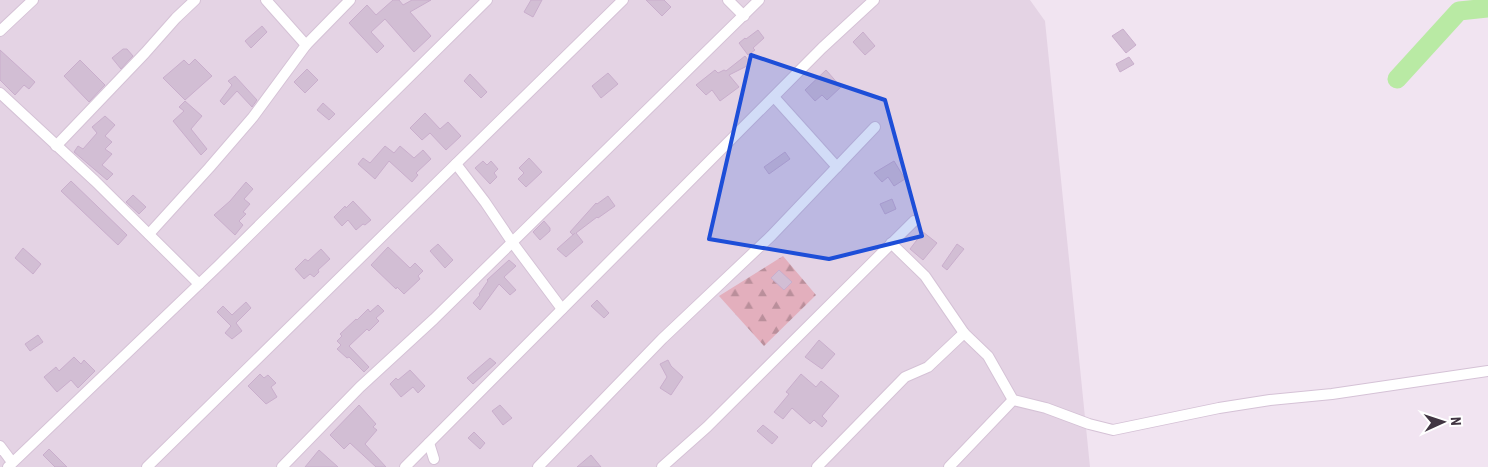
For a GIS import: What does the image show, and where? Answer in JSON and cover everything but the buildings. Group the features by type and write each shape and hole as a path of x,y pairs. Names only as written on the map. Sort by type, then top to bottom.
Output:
{"street":[{"path":"0,31 33,0"},
{"path":"56,146 195,0"},
{"path":"266,0 306,45"},
{"path":"149,234 253,117 306,45 350,0"},
{"path":"0,446 10,465 199,284 487,0"},
{"path":"147,467 623,0"},
{"path":"728,0 744,16"},
{"path":"282,467 360,386 434,319 759,0"},
{"path":"405,467 822,48 874,0"},
{"path":"0,93 199,284"},
{"path":"774,97 837,167"},
{"path":"538,467 662,339 771,236 875,127"},
{"path":"456,164 562,309"},
{"path":"662,467 706,427 914,220"},
{"path":"891,243 925,276 964,333 988,356 1013,400 1046,408 1089,424 1113,430 1270,400 1332,394 1488,371"},
{"path":"818,467 905,377 928,367 964,333"},
{"path":"949,467 1013,400"},
{"path":"429,443 434,460"}],"highlighted area":[{"path":"751,55 885,100 922,236 829,259 709,239"}],"shaded area":[{"path":"0,0 1030,0 1045,21 1090,467 0,467"}],"green space":[{"path":"783,256 816,295 764,346 719,296"}],"waterway":[{"path":"1397,79 1459,11 1488,8"}]}
